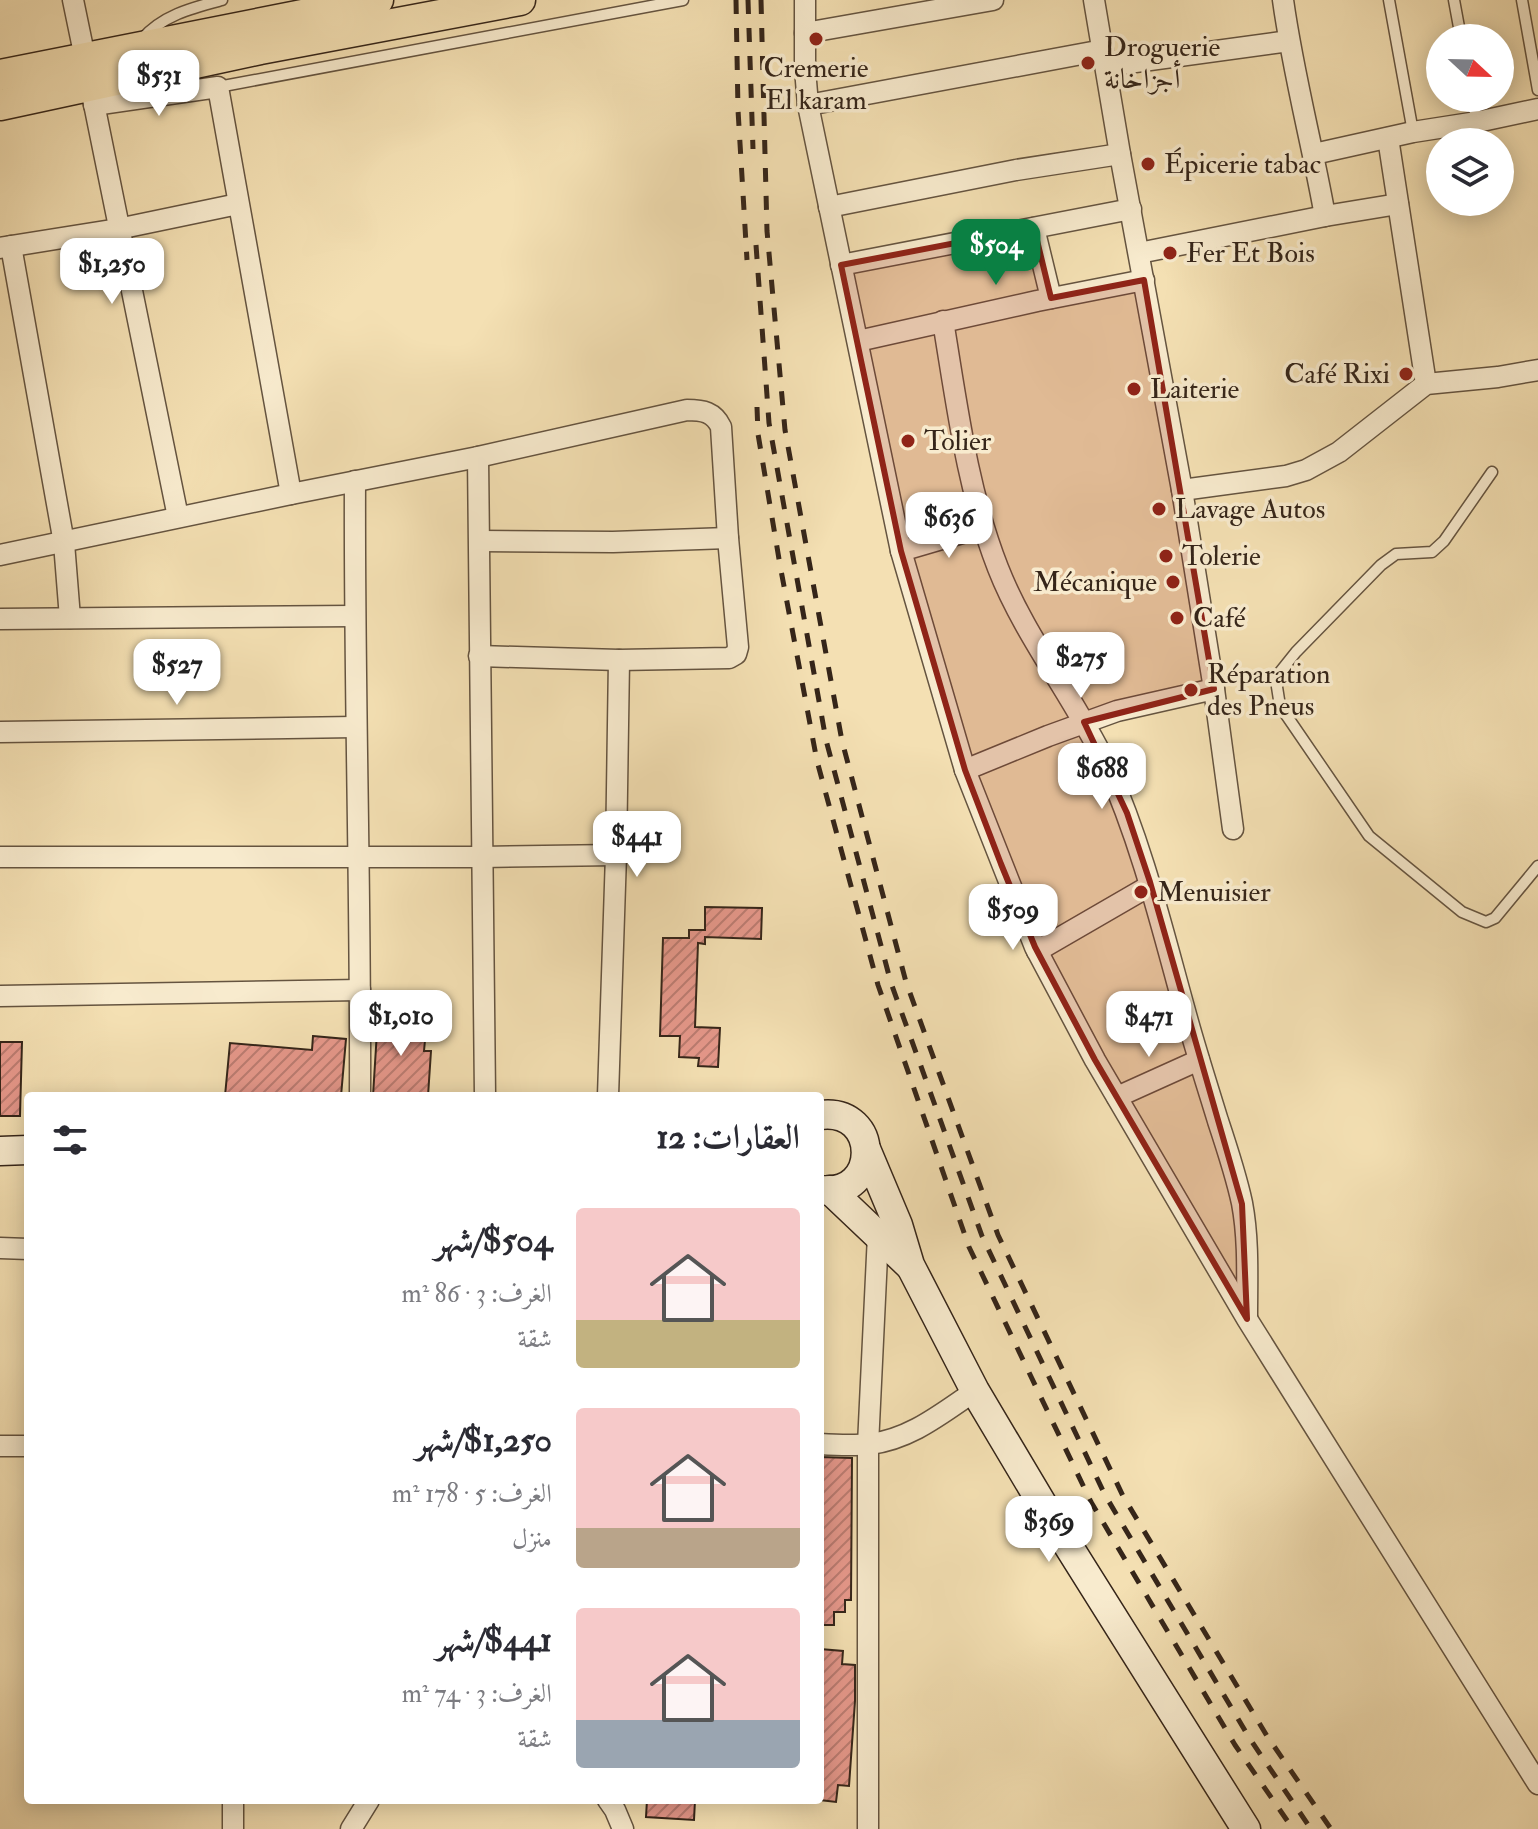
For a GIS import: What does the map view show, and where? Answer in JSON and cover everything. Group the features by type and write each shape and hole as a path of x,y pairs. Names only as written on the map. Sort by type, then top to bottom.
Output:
{"main road":[{"path":"0,75 90,83 136,48 378,0"},
{"path":"0,105 90,83 520,0"}],"street":[{"path":"73,0 178,517"},
{"path":"805,0 808,105 901,551 965,770 1037,951 1095,1060 1247,1319 1538,1784"},
{"path":"805,33 993,0"},
{"path":"1094,0 1182,490 1233,829"},
{"path":"1283,0 1325,216"},
{"path":"808,105 1104,58 1289,41"},
{"path":"90,83 218,87 291,494"},
{"path":"1314,154 1538,109"},
{"path":"1388,138 1426,384"},
{"path":"829,207 1016,170 1120,154"},
{"path":"70,618 64,543 5,247 118,229 238,204"},
{"path":"1139,253 1398,204"},
{"path":"841,265 1131,209"},
{"path":"1034,228 1051,298"},
{"path":"858,341 1144,280"},
{"path":"943,321 965,455 983,527 999,571 1019,614 1084,722 1127,813 1151,885 1242,1204 1247,1247 1247,1319"},
{"path":"1182,490 1286,476 1306,470 1339,452 1426,384 1538,370"},
{"path":"0,555 478,457 687,410 701,410 717,418 721,427 738,647 736,654 729,658 619,660 479,656"},
{"path":"478,457 485,1092"},
{"path":"355,481 360,1092"},
{"path":"901,551 983,527"},
{"path":"480,541 613,542 728,538"},
{"path":"0,619 354,616"},
{"path":"608,1092 619,660"},
{"path":"965,770 1084,722 1143,704 1214,689"},
{"path":"0,732 355,727"},
{"path":"0,857 616,855"},
{"path":"1037,951 1151,885"},
{"path":"0,996 360,990"},
{"path":"1117,1097 1199,1060"},
{"path":"824,1115 838,1115 853,1123 861,1133 898,1225 910,1265 975,1391 1047,1512 1246,1829"},
{"path":"825,1190 844,1187 855,1180 864,1166 866,1149"},
{"path":"825,1190 910,1265"},
{"path":"868,1829 868,1445 878,1235"},
{"path":"0,1248 24,1249"},
{"path":"824,1444 868,1445 914,1432 975,1391"},
{"path":"0,1446 24,1446"},
{"path":"233,1804 233,1829"},
{"path":"351,1829 367,1804"},
{"path":"611,1804 623,1829"}],"lane":[{"path":"136,48 152,29 168,17 222,0"},
{"path":"218,87 683,0"},
{"path":"1389,0 1413,132"},
{"path":"1454,0 1458,24"},
{"path":"1522,0 1538,90"},
{"path":"1475,112 1477,122"},
{"path":"1492,472 1444,541 1432,552 1396,554 1381,565 1296,652 1280,672 1277,687 1280,706 1369,836 1462,912 1486,922 1495,918 1538,866"}],"highlighted area":[{"path":"1034,228 1051,298 1144,280 1214,689 1084,722 1127,813 1150,882 1242,1204 1247,1319 1095,1060 1035,947 1001,864 965,770 901,551 841,265"}],"building":[{"path":"705,907 762,908 761,939 705,937 705,944 698,943 695,1027 720,1028 718,1067 698,1066 699,1058 679,1057 680,1036 660,1036 663,938 689,938 689,930 705,930"},
{"path":"378,1015 427,1019 424,1051 431,1051 428,1092 373,1092"},
{"path":"313,1036 346,1039 341,1092 225,1092 230,1043 312,1050"},
{"path":"0,1042 22,1042 20,1116 0,1116"},
{"path":"824,1457 852,1458 851,1600 845,1600 845,1612 834,1612 834,1625 824,1625"},
{"path":"824,1649 843,1651 842,1664 855,1665 849,1786 838,1785 836,1802 824,1800"},
{"path":"647,1804 695,1804 694,1820 646,1817"}],"railway":[{"path":"736,0 738,110 747,260"},
{"path":"748,0 753,149"},
{"path":"761,0 767,231 785,430 842,741 906,982 998,1235 1123,1496 1267,1736 1331,1829"},
{"path":"756,245 769,423 826,740 891,983 982,1236 1105,1495 1250,1739 1311,1829"},
{"path":"757,407 758,434 780,565 817,761 878,985 969,1247 1091,1502 1235,1745 1293,1829"}],"place":[{"name":"Cremerie El karam","path":"816,39"},
{"name":"Droguerie أجزاخانة","path":"1088,63"},
{"name":"Épicerie tabac","path":"1148,164"},
{"name":"Fer Et Bois","path":"1170,253"},
{"name":"Café Rixi","path":"1406,374"},
{"name":"Laiterie","path":"1134,389"},
{"name":"Tolier","path":"908,441"},
{"name":"Lavage Autos","path":"1159,509"},
{"name":"Tolerie","path":"1166,556"},
{"name":"Mécanique","path":"1173,582"},
{"name":"Café","path":"1177,618"},
{"name":"Réparation des Pneus","path":"1191,690"},
{"name":"Menuisier","path":"1141,892"}]}
